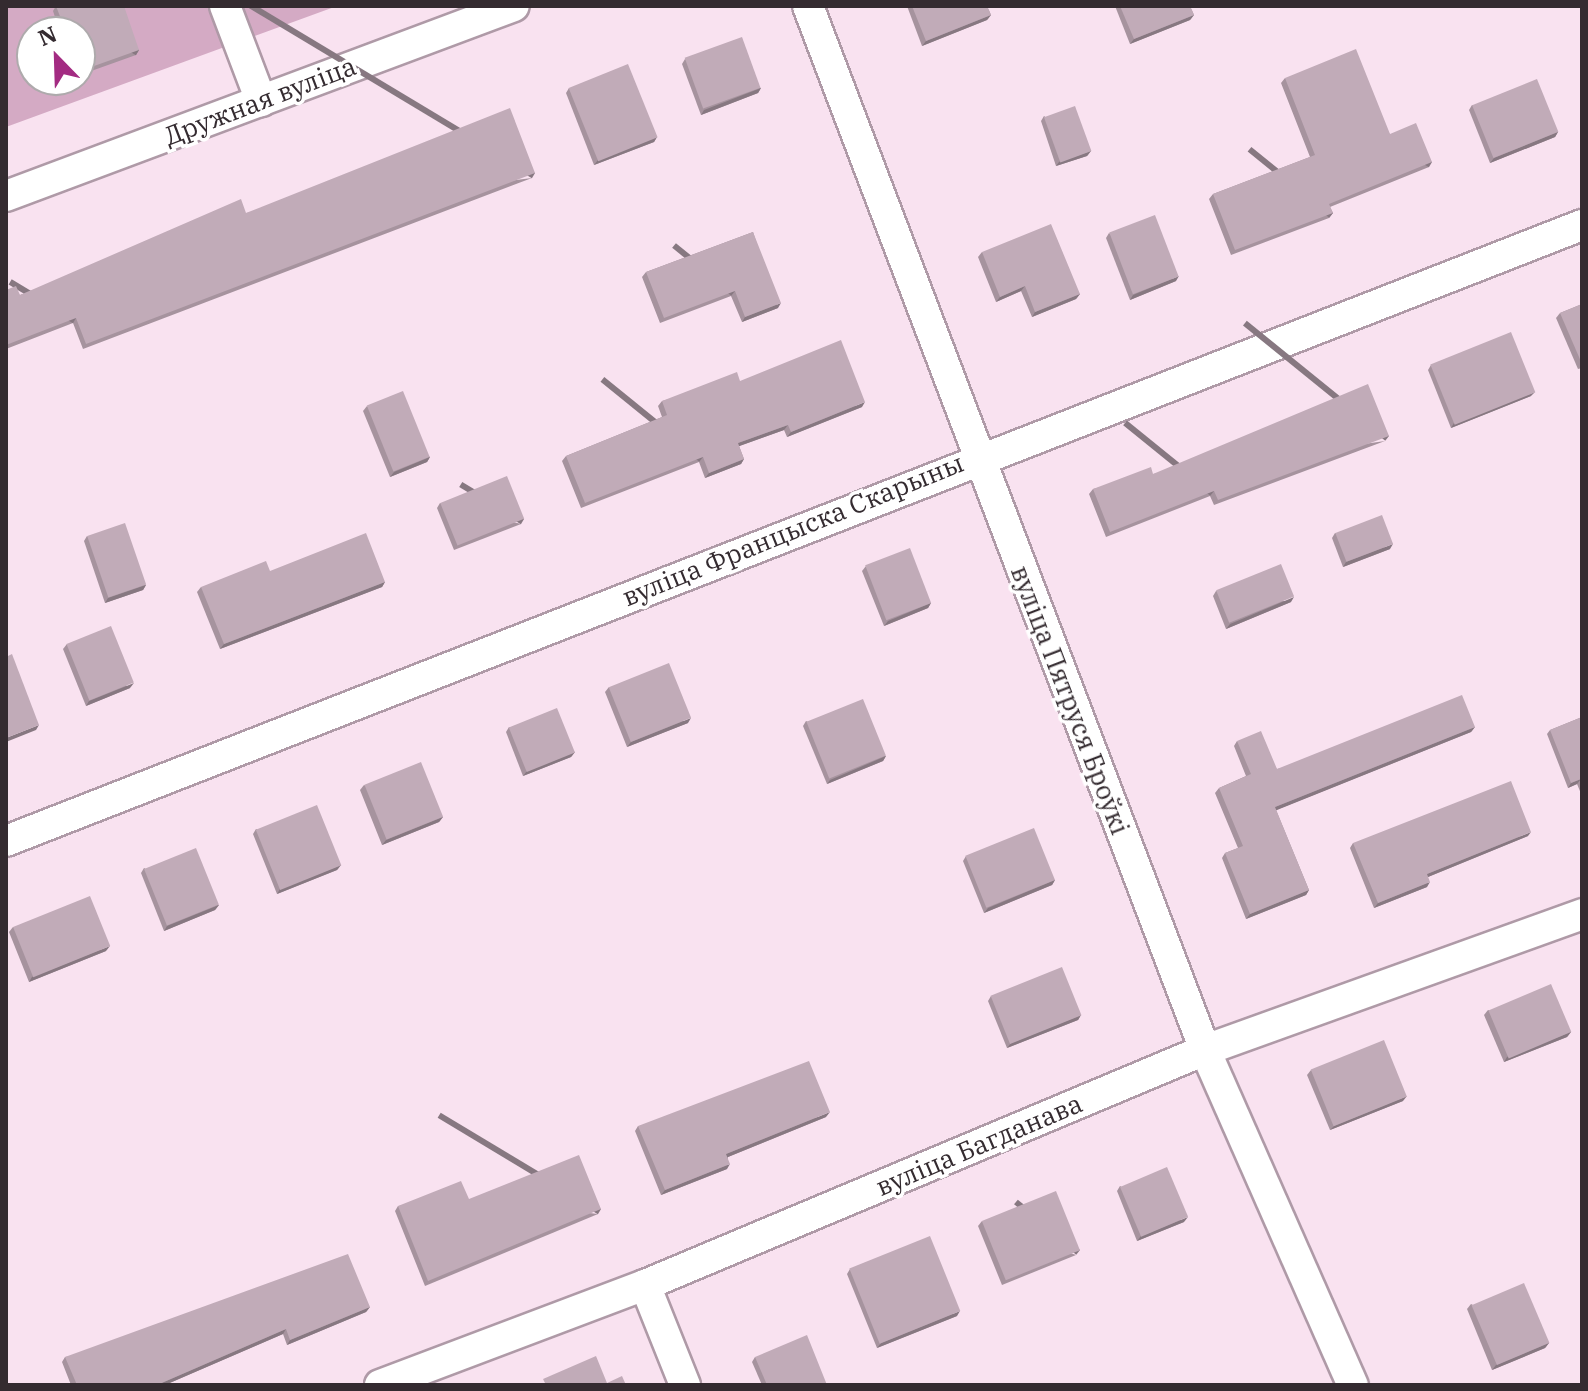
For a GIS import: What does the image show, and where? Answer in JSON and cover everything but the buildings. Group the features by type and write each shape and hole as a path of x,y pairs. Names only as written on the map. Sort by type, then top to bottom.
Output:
{"street":[{"path":"225,6 261,101"},
{"name":"Дружная вуліца","path":"6,196 514,6"},
{"name":"вуліца Пятруся Броўкі","path":"808,6 976,457 1205,1050 1353,1385"},
{"name":"вуліца Францыска Скарыны","path":"6,841 976,457 1582,225"},
{"name":"вуліца Багданава","path":"380,1385 645,1285 1205,1050 1582,914"},
{"path":"645,1285 685,1385"}],"shaded area":[{"path":"6,6 337,6 96,94 96,16 16,16 16,96 91,96 6,127"}]}
